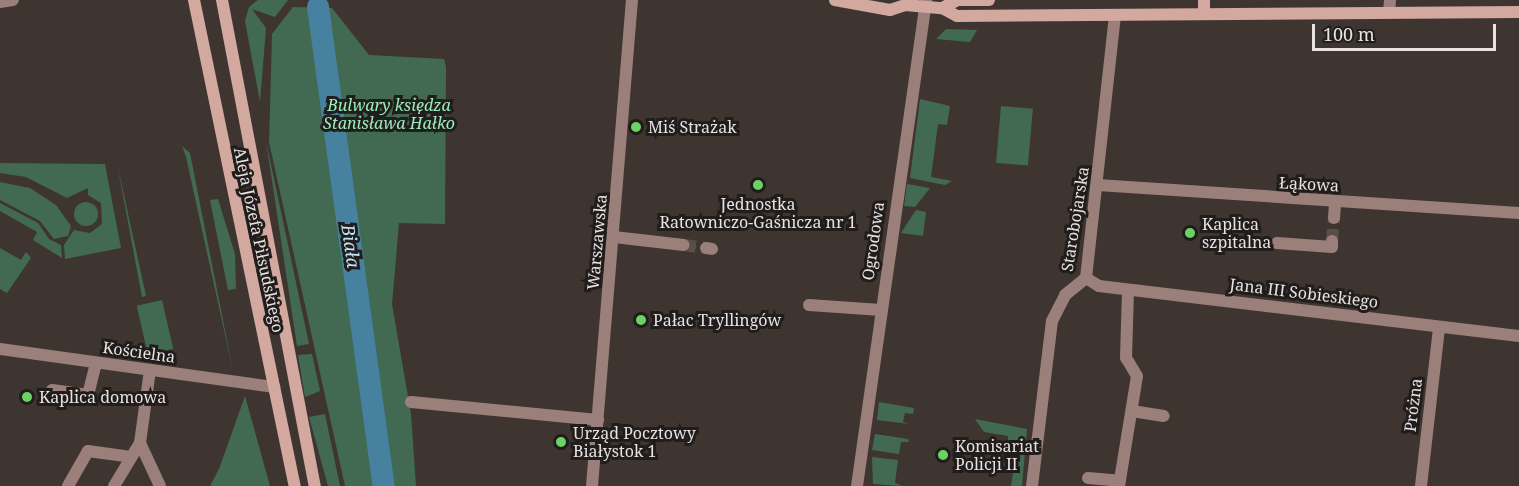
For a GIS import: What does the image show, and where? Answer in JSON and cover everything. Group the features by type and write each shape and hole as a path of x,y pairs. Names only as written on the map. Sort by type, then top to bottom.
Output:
{"main road":[{"name":"Aleja Józefa Piłsudskiego","path":"194,0 295,486"},
{"name":"Aleja Józefa Piłsudskiego","path":"222,0 315,486"},
{"path":"835,0 861,1 890,10 901,2 926,3 957,16 1115,16 1204,6 1390,6 1519,12"},
{"path":"942,8 958,0 988,0"}],"street":[{"path":"0,2 13,0"},
{"name":"Warszawska","path":"592,486 632,0"},
{"name":"Ogrodowa","path":"857,486 926,3"},
{"name":"Starobojarska","path":"1032,486 1052,321 1065,296 1086,279 1115,16"},
{"name":"Łąkowa","path":"1098,185 1519,213"},
{"path":"1334,218 1335,202"},
{"path":"614,237 684,245"},
{"path":"1277,243 1332,247 1332,241"},
{"name":"Jana III Sobieskiego","path":"1086,279 1133,290 1519,336"},
{"path":"1088,478 1120,484 1137,376 1126,358 1133,290"},
{"path":"809,305 881,310"},
{"name":"Próżna","path":"1420,486 1439,327"},
{"name":"Kościelna","path":"0,350 274,387"},
{"path":"52,390 88,395 96,363"},
{"path":"114,486 140,443 150,370"},
{"path":"411,402 598,420"},
{"path":"1132,411 1164,416"},
{"path":"140,443 160,486"},
{"path":"68,486 88,451 131,457"}],"green space":[{"path":"258,0 288,0 275,17 252,9 266,28 260,102 245,21 249,7"},
{"name":"Bulwary księdza Stanisława Hałko","path":"293,7 332,8 369,55 444,59 446,67 445,224 399,223 392,304 411,414 416,486 345,486 269,142 272,34"},
{"path":"946,29 977,30 970,42 936,39"},
{"path":"920,99 950,106 947,125 938,124 931,177 952,181 945,185 910,178"},
{"path":"1001,106 1033,109 1028,166 996,163"},
{"path":"266,141 309,344 297,346"},
{"path":"182,146 190,153 233,371 186,157"},
{"path":"0,163 105,164 121,248 65,259 64,245 74,230 90,233 102,224 101,203 88,195 88,188 67,198 26,177 0,173"},
{"path":"117,163 146,296 142,297"},
{"path":"0,182 30,188 56,205 71,226 68,236 54,239 40,221 0,200"},
{"path":"907,184 930,188 915,207 904,206"},
{"path":"218,199 235,254 236,289 228,290 210,200"},
{"path":"86,202 95,205 98,214 95,223 86,226 77,223 74,214 77,205"},
{"path":"0,203 38,223 49,239 61,245 62,258 33,240 37,232 0,211"},
{"path":"916,210 926,212 923,236 901,233"},
{"path":"0,248 21,260 26,252 31,258 7,293 0,289"},
{"path":"162,300 173,349 148,355 137,306"},
{"path":"312,354 320,391 305,397 298,355"},
{"path":"245,396 270,486 210,486 219,469"},
{"path":"879,402 914,408 913,414 905,413 903,422 909,424 877,420"},
{"path":"325,414 340,486 328,486 309,417"},
{"path":"975,419 1027,429 1022,486 1011,486 1017,447 1008,445 1008,436 984,432"},
{"path":"875,434 908,439 909,442 901,442 899,454 872,450"},
{"path":"872,457 898,460 895,483 903,486 873,484"}],"waterway":[{"name":"Biała","path":"318,7 384,486"}],"tunnel":[{"path":"1332,241 1334,218"},
{"path":"684,245 706,248"}],"place":[{"name":"Miś Strażak","path":"636,127"},
{"name":"Jednostka Ratowniczo-Gaśnicza nr 1","path":"758,185"},
{"name":"Kaplica szpitalna","path":"1190,233"},
{"name":"Pałac Tryllingów","path":"641,320"},
{"name":"Kaplica domowa","path":"27,397"},
{"name":"Urząd Pocztowy Białystok 1","path":"561,442"},
{"name":"Komisariat Policji II","path":"943,455"}]}
